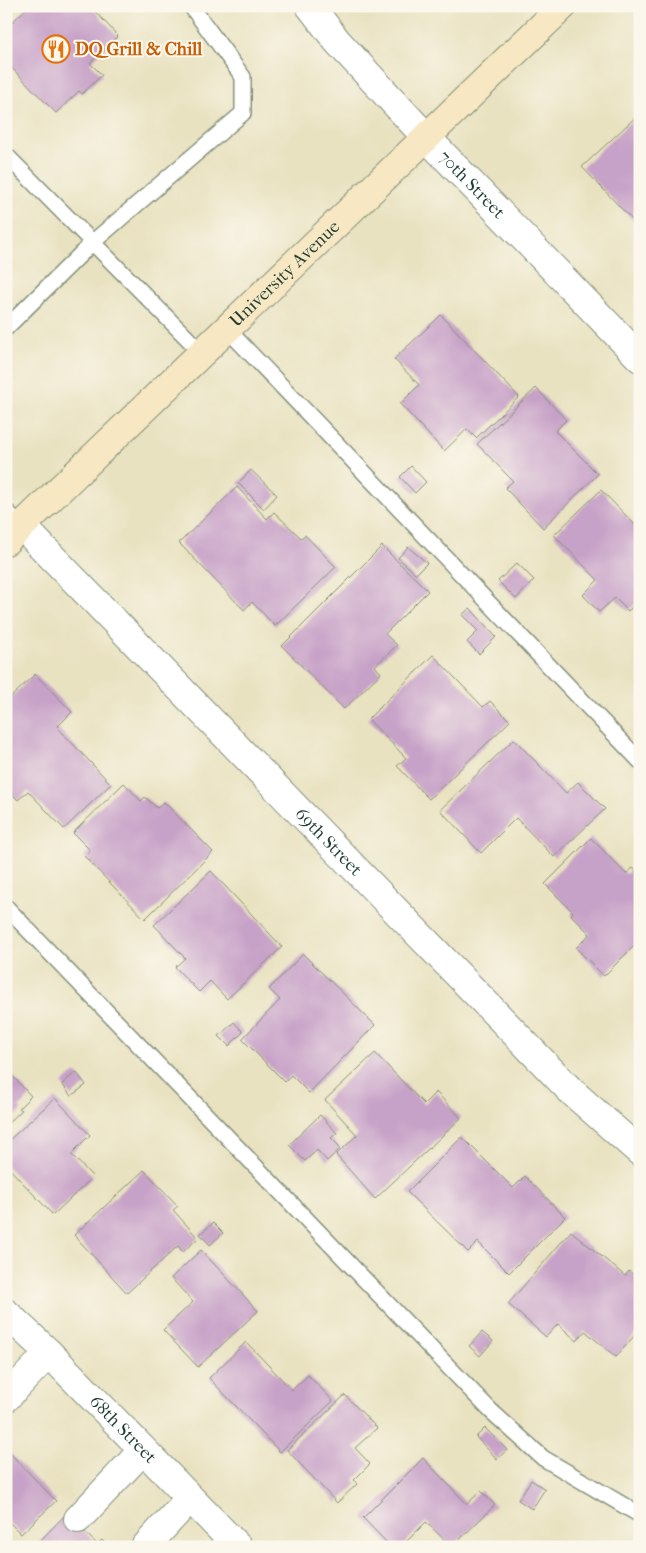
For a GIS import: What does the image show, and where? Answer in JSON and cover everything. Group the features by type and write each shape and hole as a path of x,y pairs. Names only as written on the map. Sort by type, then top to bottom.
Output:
{"main road":[{"name":"University Avenue","path":"11,526 203,354 563,6"}],"street":[{"name":"70th Street","path":"310,6 337,41 427,138 640,358"},
{"name":"69th Street","path":"11,526 571,1091 640,1152"},
{"name":"68th Street","path":"6,1313 49,1353 190,1498 221,1542"},
{"path":"6,1398 49,1353"},
{"path":"78,1519 142,1450"},
{"path":"145,1547 190,1498"}],"lane":[{"path":"6,328 93,242 243,113 243,78 191,6"},
{"path":"6,155 203,354"},
{"path":"228,330 640,761"},
{"path":"6,907 490,1411 543,1458 640,1515"}],"building":[{"name":"DQ Grill & Chill","path":"29,6 90,6 118,36 90,63 102,75 82,94 79,91 56,113 6,62 6,28"},
{"path":"640,113 640,228 582,167"},
{"path":"441,315 519,397 476,438 467,429 444,451 400,404 419,385 394,359"},
{"path":"536,388 566,420 555,431 598,474 543,528 505,488 513,481 477,444"},
{"path":"411,466 426,482 415,493 400,477"},
{"path":"251,470 277,495 264,509 238,483"},
{"path":"237,487 267,519 274,512 301,538 305,535 336,567 275,626 252,602 244,610 179,543"},
{"path":"601,490 640,530 640,600 628,611 615,598 599,612 583,595 598,580 554,535"},
{"path":"382,546 428,591 385,634 397,645 375,666 381,673 344,709 282,646"},
{"path":"408,547 427,563 416,574 398,558"},
{"path":"517,563 534,580 516,599 498,581"},
{"path":"470,608 496,637 479,654 467,642 478,631 462,615"},
{"path":"433,655 483,707 490,701 510,721 429,799 397,766 406,758 368,719"},
{"path":"35,674 72,712 57,727 111,784 64,829 28,791 18,800 6,788 6,702"},
{"path":"514,739 566,793 578,782 605,809 554,857 516,818 481,853 440,810"},
{"path":"124,783 141,801 145,797 157,808 164,802 213,852 145,919 84,856 90,850 73,833"},
{"path":"591,838 626,874 633,868 640,875 640,940 604,976 576,948 590,934 571,915 573,912 545,884"},
{"path":"211,871 282,947 227,999 210,981 199,992 175,967 185,958 154,925"},
{"path":"303,954 375,1025 309,1093 291,1075 285,1082 242,1039 280,1000 269,989"},
{"path":"234,1022 243,1032 229,1046 219,1036"},
{"path":"375,1053 424,1104 436,1092 461,1118 375,1199 336,1155 357,1135 325,1100"},
{"path":"6,1069 31,1096 19,1108 22,1110 6,1125"},
{"path":"76,1072 86,1085 71,1096 62,1084"},
{"path":"55,1098 90,1135 71,1154 93,1177 53,1215 6,1165 6,1143"},
{"path":"320,1115 337,1133 331,1138 341,1148 327,1161 317,1150 305,1161 289,1145"},
{"path":"462,1137 513,1188 525,1176 565,1217 509,1273 478,1242 468,1252 407,1192"},
{"path":"144,1170 178,1206 173,1210 198,1238 183,1252 178,1246 127,1293 74,1235"},
{"path":"213,1223 223,1233 210,1245 200,1234"},
{"path":"571,1231 625,1276 629,1271 640,1280 640,1329 616,1357 585,1331 577,1341 558,1324 546,1337 508,1304"},
{"path":"201,1250 258,1311 198,1367 163,1330 193,1302 171,1278"},
{"path":"482,1332 493,1341 480,1356 469,1346"},
{"path":"246,1342 292,1390 308,1375 333,1401 280,1452 209,1378"},
{"path":"345,1395 377,1428 355,1448 370,1464 354,1480 357,1484 337,1503 287,1450"},
{"path":"485,1428 507,1450 497,1459 476,1437"},
{"path":"7,1450 56,1501 21,1534 6,1519"},
{"path":"423,1458 467,1504 481,1491 495,1505 452,1547 426,1522 401,1547 391,1547 363,1518"},
{"path":"531,1480 545,1489 532,1509 518,1500"},
{"path":"66,1514 97,1544 102,1540 109,1547 34,1547"}],"place":[{"name":"DQ Grill & Chill","path":"56,49"}]}
